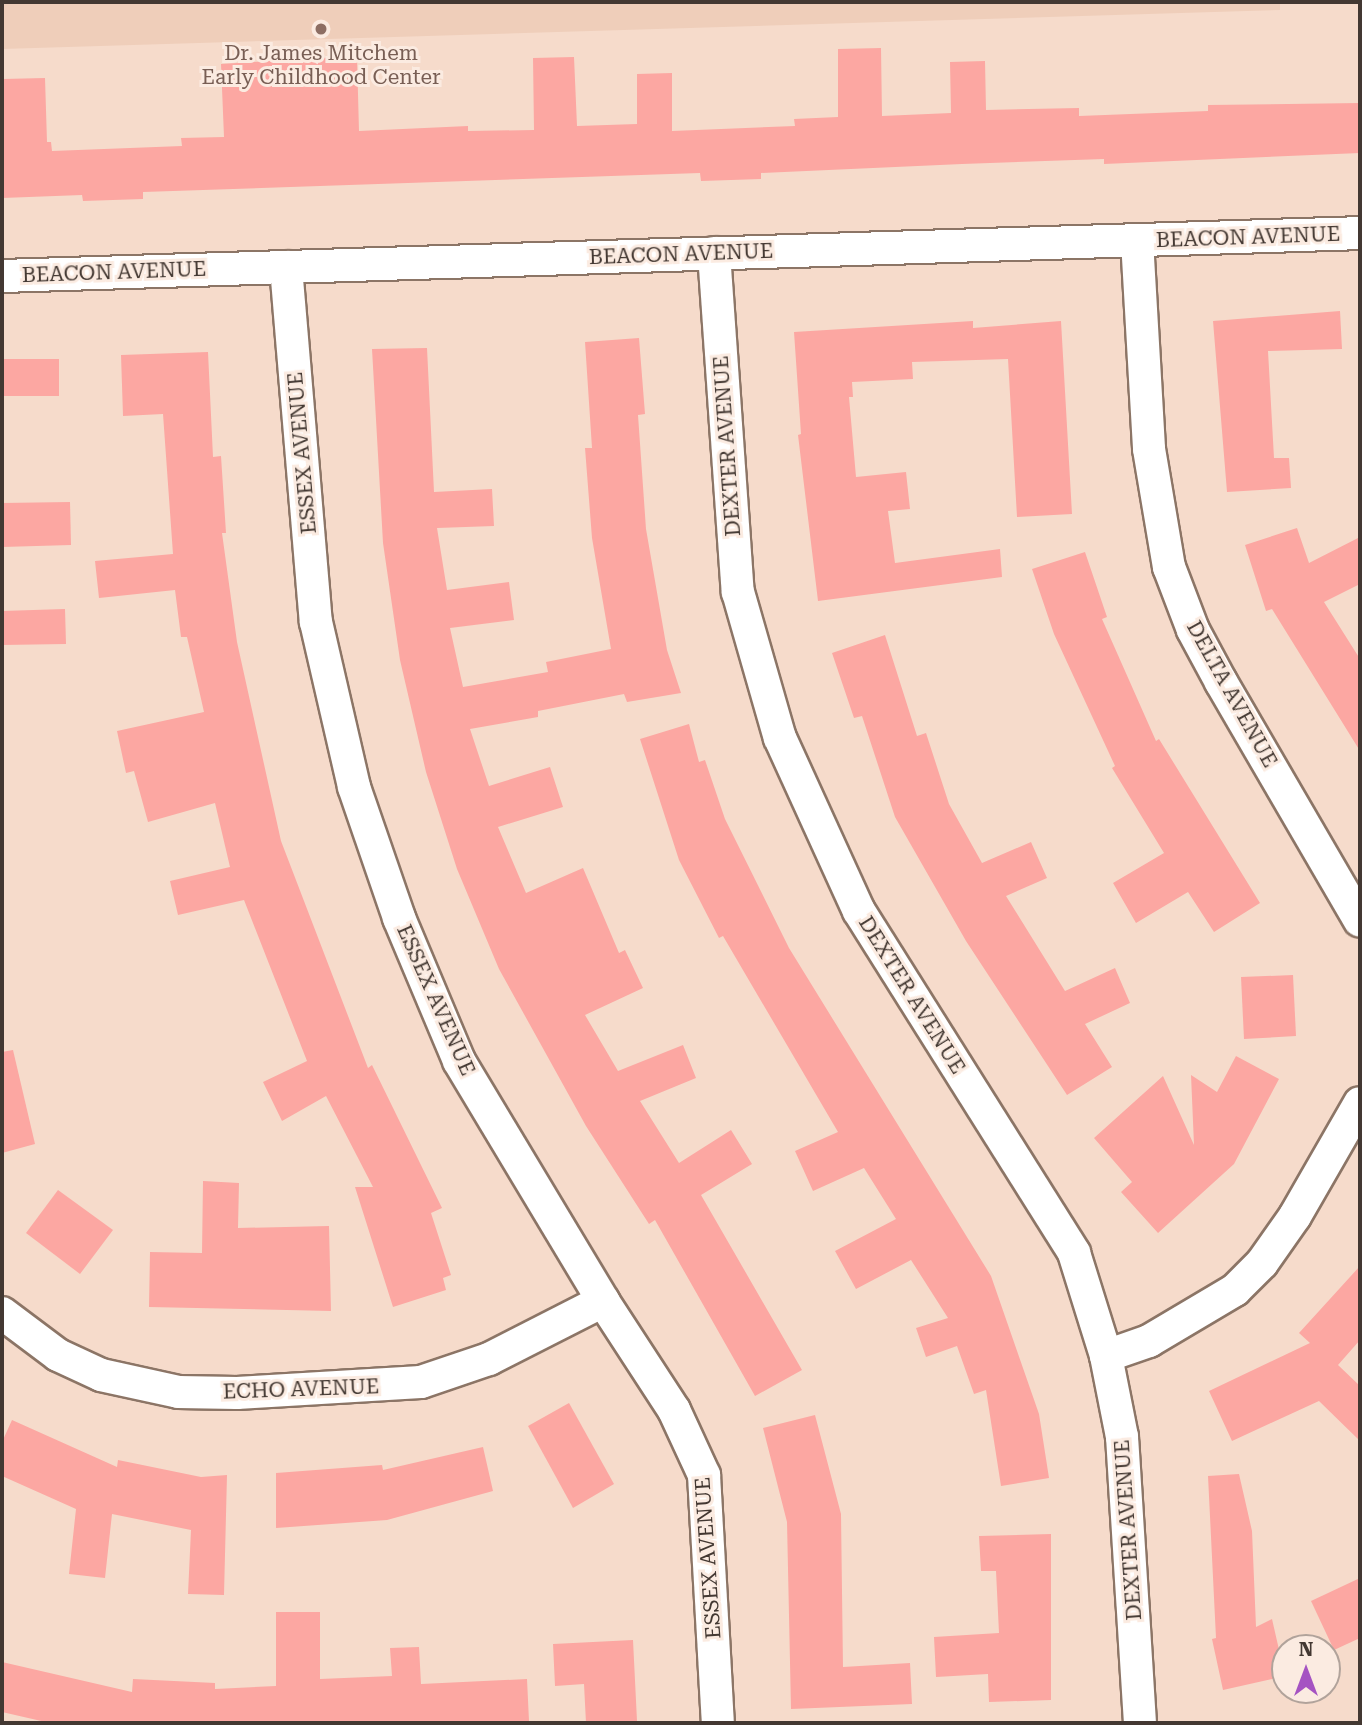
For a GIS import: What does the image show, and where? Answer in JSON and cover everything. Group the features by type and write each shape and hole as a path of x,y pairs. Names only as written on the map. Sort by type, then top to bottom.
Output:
{"street":[{"name":"BEACON AVENUE","path":"2,276 1360,233"},
{"name":"DELTA AVENUE","path":"1137,240 1149,449 1169,566 1193,630 1360,921"},
{"name":"DEXTER AVENUE","path":"714,253 738,592 780,737 859,911 1074,1253 1106,1356 1123,1449 1140,1723"},
{"name":"ESSEX AVENUE","path":"286,267 316,622 354,787 399,918 459,1061 603,1301 674,1410 705,1475 719,1723"},
{"path":"1106,1356 1160,1336 1235,1290 1262,1263 1295,1216 1360,1104"},
{"name":"ECHO AVENUE","path":"2,1313 58,1355 101,1375 178,1392 237,1393 421,1382 489,1359 603,1301"}],"shaded area":[{"name":"Dr. James Mitchem Early Childhood Center","path":"2,2 1280,2 1280,10 2,49"}],"building":[{"path":"881,48 882,116 951,113 950,62 985,61 986,110 1079,108 1079,116 1208,111 1208,105 1360,103 1360,153 1104,164 1104,159 962,164 761,173 761,179 701,181 700,173 143,192 143,199 83,201 82,195 2,198 3,79 45,78 47,142 51,142 52,151 182,146 181,138 224,137 221,64 315,58 357,57 359,131 468,126 468,131 534,130 533,58 574,57 577,126 637,124 637,74 672,73 672,131 795,126 794,119 838,117 838,49"},
{"path":"1340,311 1342,349 1268,351 1274,458 1289,458 1291,488 1227,492 1213,321"},
{"path":"973,321 973,328 1061,321 1072,514 1017,517 1008,359 912,362 913,379 852,382 853,397 849,397 856,477 906,472 910,509 888,511 895,563 1000,549 1002,577 818,601 798,435 801,434 794,332"},
{"path":"639,338 645,414 638,415 646,529 667,650 681,693 627,702 624,694 538,711 538,717 470,729 489,786 550,767 563,807 498,827 526,893 583,868 619,953 625,950 643,988 585,1015 618,1071 683,1045 696,1078 640,1101 679,1163 731,1130 752,1164 701,1195 802,1370 755,1396 655,1220 649,1224 586,1126 499,969 457,869 426,772 400,660 383,543 372,349 427,348 434,492 492,489 494,526 437,528 447,590 509,582 514,620 450,628 463,687 548,672 546,662 611,649 592,538 585,448 592,448 585,342"},
{"path":"208,352 213,457 221,456 226,533 222,533 237,642 281,841 368,1068 372,1065 442,1208 431,1213 451,1275 443,1278 446,1290 393,1307 355,1187 373,1187 326,1096 282,1121 263,1082 307,1061 244,900 178,915 170,881 230,867 215,803 148,822 134,771 126,773 117,731 204,712 187,637 181,637 175,590 99,598 95,561 173,554 163,414 123,416 121,355"},
{"path":"2,359 59,359 59,396 2,396"},
{"path":"70,502 71,545 2,547 2,503"},
{"path":"1297,528 1309,563 1360,537 1360,584 1324,602 1360,659 1360,751 1272,609 1266,611 1245,545"},
{"path":"1085,552 1107,617 1102,619 1156,741 1159,739 1260,903 1214,932 1188,892 1136,923 1113,883 1164,853 1112,768 1115,766 1054,634 1032,569"},
{"path":"65,609 66,644 2,645 2,611"},
{"path":"885,635 917,736 926,733 949,804 982,863 1031,842 1047,878 1006,896 1065,991 1115,968 1130,1003 1085,1024 1112,1067 1067,1095 966,941 895,817 862,716 854,718 832,653"},
{"path":"689,724 699,762 705,760 725,819 789,948 991,1276 1039,1414 1049,1478 1001,1486 986,1390 974,1394 957,1346 926,1357 916,1328 948,1318 911,1260 856,1289 835,1251 896,1219 864,1168 813,1191 795,1151 838,1132 723,936 719,938 679,860 640,739"},
{"path":"1293,975 1296,1036 1244,1039 1241,977"},
{"path":"13,1050 35,1144 2,1153 2,1052"},
{"path":"1236,1056 1279,1079 1234,1164 1158,1233 1121,1192 1132,1182 1094,1138 1163,1076 1194,1145 1191,1075 1217,1092"},
{"path":"203,1181 239,1183 238,1228 329,1226 331,1311 149,1307 150,1252 202,1253"},
{"path":"58,1190 113,1230 80,1274 26,1233"},
{"path":"1360,1266 1360,1340 1338,1365 1360,1386 1360,1441 1319,1401 1232,1441 1209,1391 1310,1343 1299,1333"},
{"path":"569,1403 614,1484 573,1508 528,1426"},
{"path":"815,1415 841,1514 843,1667 910,1663 912,1704 791,1709 787,1522 763,1428"},
{"path":"12,1420 117,1467 118,1460 201,1477 227,1475 224,1595 188,1594 191,1530 112,1514 105,1578 69,1574 76,1509 2,1476 2,1442"},
{"path":"483,1447 493,1491 387,1520 276,1528 276,1473 382,1465 383,1470"},
{"path":"1239,1474 1252,1531 1256,1627 1272,1619 1275,1634 1271,1634 1271,1679 1223,1690 1212,1639 1216,1638 1208,1476"},
{"path":"1051,1534 1051,1700 989,1702 988,1674 936,1677 934,1637 999,1633 996,1571 981,1571 979,1536"},
{"path":"1360,1578 1360,1638 1341,1647 1341,1634 1326,1634 1311,1601"},
{"path":"276,1612 320,1612 320,1679 392,1676 390,1648 419,1647 421,1684 527,1679 529,1721 50,1723 2,1712 2,1662 132,1692 133,1679 215,1683 215,1689 276,1686"},
{"path":"633,1640 637,1721 586,1723 584,1684 555,1686 553,1644"}],"place":[{"name":"Dr. James Mitchem Early Childhood Center","path":"321,29"}]}
